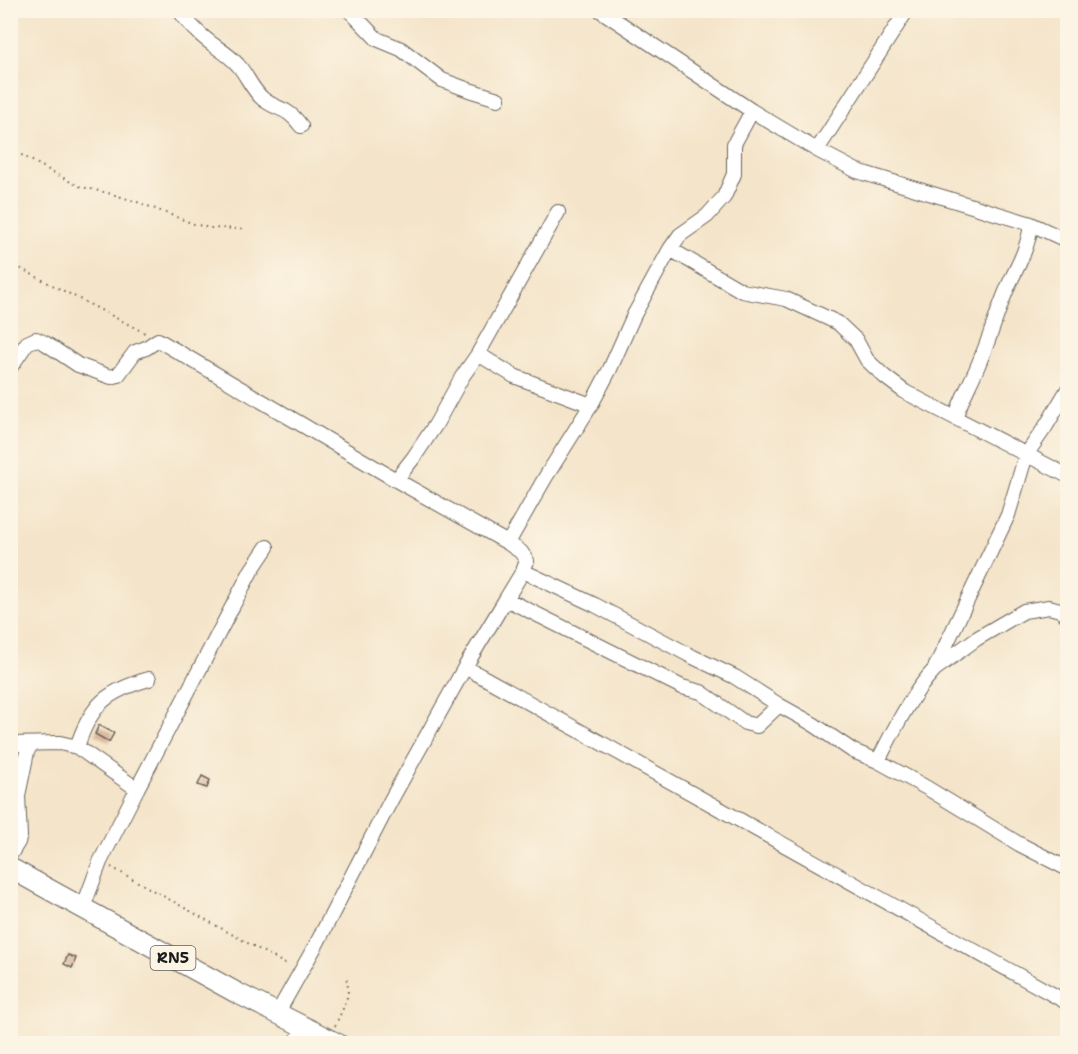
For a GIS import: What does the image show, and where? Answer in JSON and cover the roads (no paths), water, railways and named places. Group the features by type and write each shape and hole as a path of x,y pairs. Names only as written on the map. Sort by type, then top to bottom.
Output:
{"highway":[{"name":"RN5","path":"10,868 237,993 334,1041"}],"street":[{"path":"180,10 198,33 224,50 265,100 283,108 294,116 301,126"},
{"path":"349,10 377,39 401,49 442,80 457,87 498,99"},
{"path":"600,10 752,111 857,171 1031,224 1068,241"},
{"path":"817,150 907,10"},
{"path":"508,543 544,478 591,405 634,315 670,249 680,235 707,216 724,197 734,174 734,144 752,111"},
{"path":"396,480 436,424 558,212"},
{"path":"955,418 1023,257 1031,224"},
{"path":"670,249 742,291 786,299 838,323 856,340 867,360 905,392 1068,476"},
{"path":"10,368 27,343 36,339 78,365 111,377 117,375 135,352 158,340 508,543 525,556 527,561 524,571 465,667 278,1012"},
{"path":"478,354 514,376 591,405"},
{"path":"934,670 1008,515 1026,455 1068,389"},
{"path":"83,908 100,862 137,789 251,571 267,547"},
{"path":"524,571 735,676 853,751 878,761 1019,844 1068,869"},
{"path":"506,599 682,687 700,692 746,723 757,726 779,705"},
{"path":"878,761 901,718 934,670 976,639 1024,610 1049,607 1060,610 1068,617"},
{"path":"465,667 1068,1003"},
{"path":"77,747 82,730 102,700 114,691 149,679"},
{"path":"10,744 60,743 77,747 137,789"},
{"path":"10,855 20,836 18,796 27,752 31,744"},
{"path":"295,1044 304,1026"}]}
